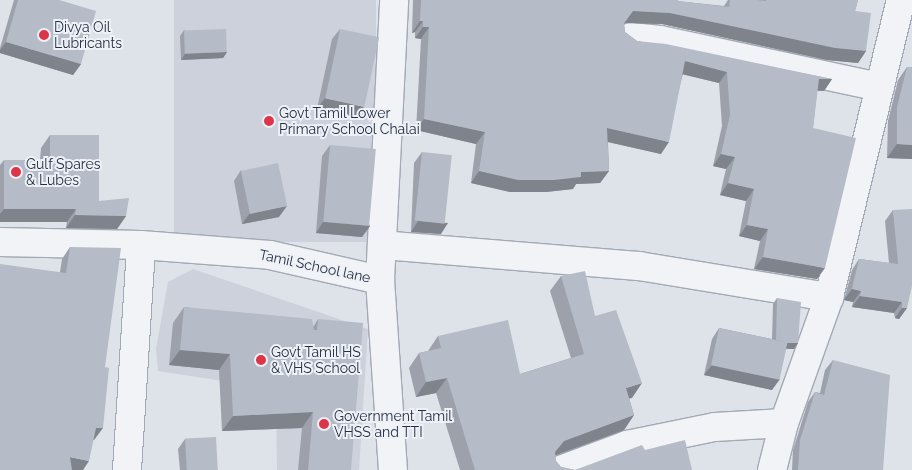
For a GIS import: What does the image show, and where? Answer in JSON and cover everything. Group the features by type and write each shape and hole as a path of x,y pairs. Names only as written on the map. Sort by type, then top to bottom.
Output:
{"street":[{"name":"Tamil School lane","path":"0,242 140,245 270,255 380,280 394,0"},
{"path":"772,470 784,423 829,297 901,0"},
{"path":"631,37 660,40 880,87"},
{"path":"128,470 140,245"},
{"path":"382,245 639,266 829,297"},
{"path":"380,280 394,470"},
{"path":"560,470 636,443 715,427 784,423"}],"shaded area":[{"name":"Govt Tamil Lower Primary School Chalai","path":"174,0 376,0 376,242 174,242"},
{"name":"Govt Tamil HS & VHS School","path":"193,269 368,329 359,470 277,470 276,389 158,371 156,349 168,282"}],"building":[{"name":"Divya Oil Lubricants","path":"18,0 59,0 96,11 81,64 6,42"},
{"path":"421,0 678,0 729,7 730,0 858,0 855,11 871,13 866,51 835,48 670,13 633,11 624,23 625,32 637,41 666,44 832,79 819,79 813,128 856,138 825,268 763,257 768,229 747,225 754,189 728,183 735,157 721,154 730,115 727,72 685,61 669,142 607,128 609,171 581,172 581,177 554,180 518,180 479,171 485,132 424,119 429,27 423,27 423,21 420,21"},
{"path":"226,29 227,52 185,53 184,30"},
{"path":"340,29 379,37 364,107 325,98"},
{"path":"907,67 912,67 912,145 897,144 897,107"},
{"path":"50,135 99,135 99,201 129,198 126,216 75,215 76,209 4,209 4,160 50,160"},
{"path":"330,145 376,149 369,226 323,222"},
{"path":"422,152 452,155 445,224 415,221"},
{"path":"278,163 287,206 250,214 241,171"},
{"path":"912,209 912,286 907,308 902,308 902,302 860,296 861,291 852,289 859,259 898,264 893,210"},
{"path":"70,247 121,248 105,367 109,368 103,428 96,428 89,461 70,457 72,470 0,470 0,264 66,273"},
{"path":"585,271 595,316 616,310 642,383 626,388 634,415 564,441 555,452 556,461 561,467 575,470 475,470 447,378 426,382 419,353 441,348 438,336 508,320 520,374 584,354 561,276"},
{"path":"777,298 801,302 798,343 776,340"},
{"name":"Govt Tamil HS & VHS School","path":"184,307 312,319 314,330 317,330 318,319 363,323 351,470 308,470 313,412 233,416 230,354 180,350"},
{"path":"719,328 787,343 780,380 711,365"},
{"path":"833,360 890,375 883,470 798,470 800,440 815,392 824,395"},
{"path":"216,437 218,470 187,470 185,439"},
{"path":"685,440 692,470 575,470 642,445 645,450"}],"place":[{"name":"Divya Oil Lubricants","path":"44,35"},
{"name":"Govt Tamil Lower Primary School Chalai","path":"269,121"},
{"name":"Gulf Spares & Lubes","path":"16,172"},
{"name":"Govt Tamil HS & VHS School","path":"261,360"},
{"name":"Government Tamil VHSS and TTI","path":"324,424"}]}
